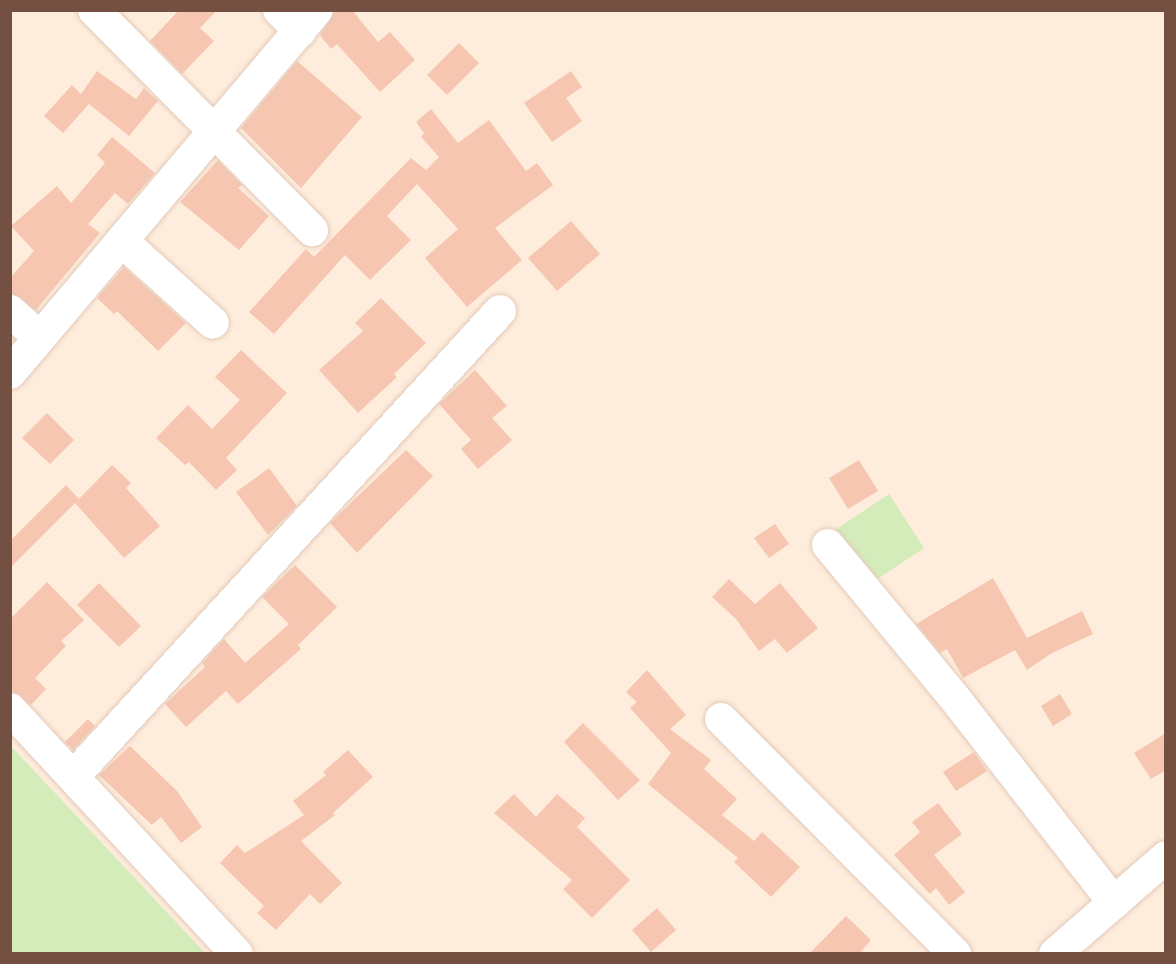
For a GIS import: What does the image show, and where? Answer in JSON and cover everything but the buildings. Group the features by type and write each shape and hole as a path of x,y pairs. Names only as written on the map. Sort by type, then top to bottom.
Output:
{"street":[{"path":"94,10 312,230"},
{"path":"10,373 215,131 299,17"},
{"path":"122,241 213,323"},
{"path":"10,311 40,338"},
{"path":"73,777 500,311"},
{"path":"828,545 957,701 1114,903"},
{"path":"10,709 237,954"},
{"path":"721,719 955,954"},
{"path":"1055,954 1166,858"}],"green space":[{"path":"889,494 924,548 870,584 835,530"},
{"path":"11,746 205,953 11,953"}]}
